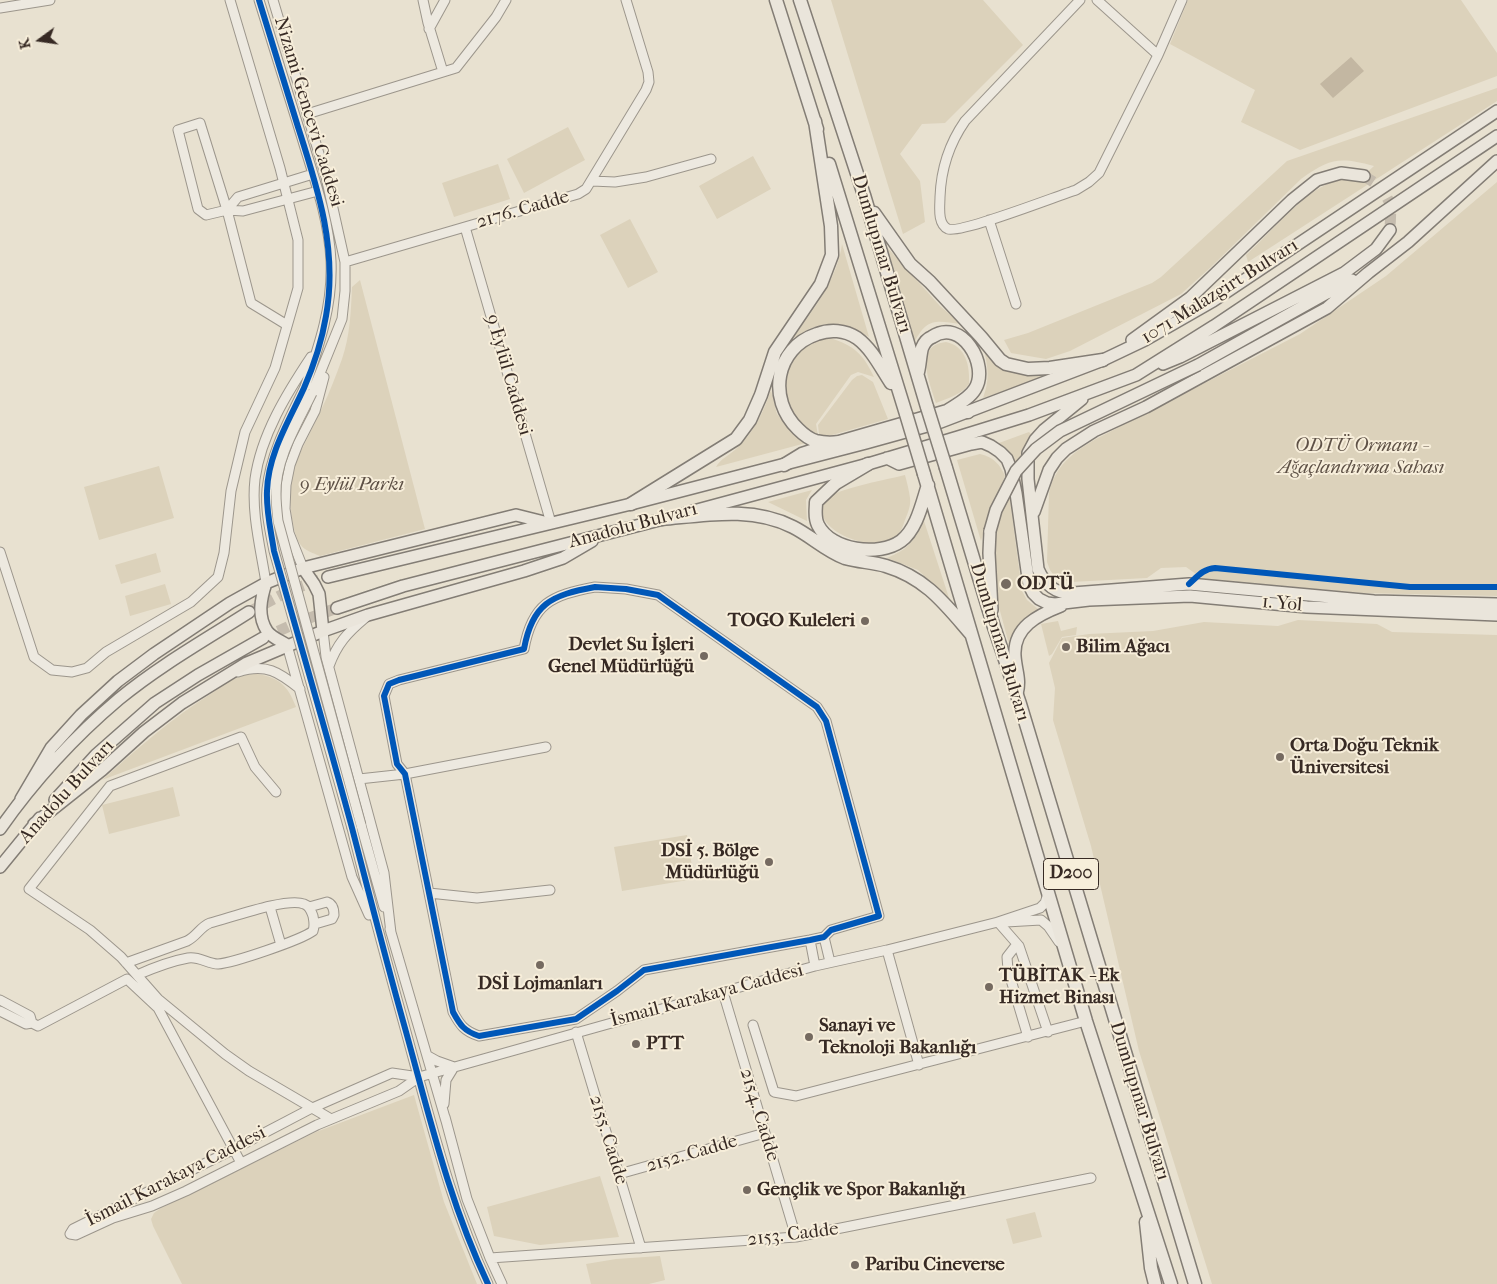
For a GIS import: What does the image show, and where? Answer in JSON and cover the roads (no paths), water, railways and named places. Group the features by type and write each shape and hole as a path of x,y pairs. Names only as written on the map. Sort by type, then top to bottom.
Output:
{"highway":[{"name":"Dumlupınar Bulvarı","path":"776,0 906,414 1044,874 1086,1021 1171,1284"},
{"name":"Dumlupınar Bulvarı","path":"800,0 866,203 1196,1284"},
{"path":"631,504 736,438 750,420 761,395 775,352 821,284 832,255 832,226 815,121"},
{"path":"866,203 910,264 953,306 982,337 1000,360 1011,366 1028,369 1050,368 1104,360"},
{"path":"839,442 817,442 808,438 790,421 781,404 778,383 784,363 794,346 807,337 825,331 842,331 856,338 867,347 900,396"},
{"path":"918,374 922,348 927,340 935,334 949,332 961,337 969,344 978,366 977,385 968,396 947,411"},
{"path":"784,465 802,454 839,442 947,411 968,412"},
{"path":"868,464 836,483 816,502 815,516 819,526 829,536 842,544 858,550 873,550 887,547 901,541 910,532 926,480"},
{"path":"662,519 731,513 755,514 779,521 794,527 828,550 844,558 883,565 920,580 940,598 974,638"},
{"path":"1143,1195 1151,1268 1155,1284"}],"main road":[{"name":"1071 Malazgirt Bulvarı","path":"920,428 968,412 1104,360 1152,337 1213,301 1497,112"},
{"name":"1071 Malazgirt Bulvarı","path":"930,446 1136,375 1214,326 1497,136"},
{"path":"1033,516 1049,470 1066,449 1094,431 1146,407 1327,308 1408,242 1497,161"},
{"path":"1104,360 1190,298 1292,200 1317,180 1341,173 1364,176"},
{"path":"1136,375 1180,357 1344,272 1376,249 1390,230"},
{"path":"993,624 988,553 990,531 996,510 1016,471 1036,449 1060,430 1198,365 1327,292 1368,273"},
{"path":"1070,596 1051,589 1038,569 1028,479 1028,453 1035,440 1055,420 1093,391"},
{"path":"982,442 992,426"},
{"name":"Anadolu Bulvarı","path":"328,577 631,504 920,428"},
{"path":"887,458 899,464 982,442 1000,452 1006,459 1014,480 1026,575 1033,594 1047,603 1070,596 1132,588 1157,591"},
{"name":"Anadolu Bulvarı","path":"337,608 396,588 662,519 930,446"},
{"path":"21,799 51,748 81,715 118,681 154,654 230,603 266,583 303,568 516,516 551,524"},
{"path":"34,824 102,770 144,732 182,702 247,663 287,645 368,615 524,571 563,558 607,533"},
{"path":"303,568 319,594 323,631"},
{"path":"266,583 261,597 262,616 267,631 287,645"},
{"name":"1. Yol","path":"1070,596 1089,600 1157,591 1190,584 1344,604 1497,615"},
{"path":"1017,694 1019,680 1015,656 1016,640 1021,631 1034,618 1070,596"},
{"name":"1. Yol","path":"1344,604 1374,601 1497,604"},
{"name":"Anadolu Bulvarı","path":"0,829 21,799 72,744 118,700 152,674 249,612"},
{"name":"Anadolu Bulvarı","path":"0,867 34,824 96,754 155,703 198,675 263,638"}],"street":[{"path":"0,8 50,0"},
{"path":"0,552 34,657 52,670 72,672 87,668 106,652 191,602 218,577 224,553 231,491 245,432 275,368 298,288 298,240 284,184 230,0"},
{"name":"Nizami Gencevi Caddesi","path":"259,0 318,192 327,230 331,261 330,288 320,344 305,387 279,441 271,463 267,490 270,527 290,609 352,828 379,937"},
{"name":"Nizami Gencevi Caddesi","path":"273,0 326,177 345,262 345,291 342,319 315,411 290,465 286,485 285,509 289,533 303,568"},
{"path":"423,0 429,29 443,72"},
{"path":"429,29 445,0"},
{"path":"307,114 456,68 496,17 506,0"},
{"name":"2176. Cadde","path":"345,262 578,194 586,188 646,90 648,82 648,72 626,0"},
{"path":"1080,0 965,121 949,148 940,194 940,214 944,226 949,229 957,229 989,220 1076,190 1099,173 1158,56 1182,0"},
{"path":"1097,0 1158,56"},
{"path":"287,325 251,303 227,210 200,123 178,130 198,209 206,215 227,210 243,211 318,192"},
{"path":"592,181 615,182 646,177 711,159"},
{"path":"227,210 238,196 313,174"},
{"path":"989,220 1016,304"},
{"name":"9 Eylül Caddesi","path":"465,227 551,524"},
{"name":"Nizami Gencevi Caddesi","path":"266,583 256,519 255,479 271,427 295,381 320,344"},
{"name":"Nizami Gencevi Caddesi","path":"332,348 278,470 276,494 278,521 391,933"},
{"path":"594,587 626,589 658,595 816,707 826,721 879,916 831,930 824,937 644,970 576,1019 479,1036 468,1032 458,1022 452,1012 429,893 405,774 397,764 384,696 389,684 524,650 526,634 533,617 546,603 574,591 594,587"},
{"path":"329,667 335,650 347,633 368,615"},
{"path":"323,631 329,667 384,873 391,933 428,1056 467,1199 502,1284"},
{"path":"287,645 352,877 379,937 454,1201 472,1250 488,1284"},
{"path":"226,676 251,668 264,668 277,672 300,690"},
{"path":"276,792 255,767 241,737 110,786 28,889 90,930 126,963 158,999 225,1054 331,1119"},
{"path":"360,779 405,774 546,747"},
{"name":"İsmail Karakaya Caddesi","path":"419,1077 392,1073 313,1108 234,1150 73,1228 70,1234 76,1235 113,1218 152,1206 331,1119 399,1092 419,1077 815,966 998,922 1040,908 1046,903 1048,896 1044,874"},
{"path":"429,893 477,898 550,890"},
{"path":"126,963 187,941 196,936 203,927 210,923 290,902 302,903 309,907 315,924 311,933 281,946 221,963 189,958 137,975"},
{"path":"309,907 327,902 333,909 334,915 332,919 315,924"},
{"path":"270,907 281,946"},
{"name":"İsmail Karakaya Caddesi","path":"998,922 1041,920 1048,926 1066,953"},
{"path":"998,922 1019,946 1048,1032"},
{"path":"824,937 830,962"},
{"path":"810,940 815,966"},
{"path":"1019,946 1014,948 1007,957 1008,970 1028,1037"},
{"path":"887,950 920,1065"},
{"path":"0,1011 26,1024 32,1023 38,1026 127,979 158,1008 241,1163"},
{"name":"2154. Cadde","path":"723,992 796,1237"},
{"path":"0,1000 30,1016 32,1023"},
{"path":"753,1025 774,1092 796,1096 1086,1021"},
{"name":"2155. Cadde","path":"576,1032 641,1248"},
{"path":"428,1056 454,1067 446,1080 444,1098 446,1121"},
{"name":"2152. Cadde","path":"619,1174 764,1133"},
{"name":"2153. Cadde","path":"490,1258 796,1237 1091,1178"}],"tunnel":[{"path":"1364,176 1381,187 1391,205 1390,230"},
{"path":"249,612 291,590 328,577"},
{"path":"263,638 337,608"}],"place":[{"name":"ODTÜ","path":"1006,584"},
{"name":"TOGO Kuleleri","path":"865,621"},
{"name":"Bilim Ağacı","path":"1066,647"},
{"name":"Devlet Su İşleri Genel Müdürlüğü","path":"704,656"},
{"name":"Orta Doğu Teknik Üniversitesi","path":"1280,757"},
{"name":"DSİ 5. Bölge Müdürlüğü","path":"769,862"},
{"name":"DSİ Lojmanları","path":"540,965"},
{"name":"TÜBİTAK - Ek Hizmet Binası","path":"989,987"},
{"name":"Sanayi ve Teknoloji Bakanlığı","path":"809,1037"},
{"name":"PTT","path":"636,1044"},
{"name":"Gençlik ve Spor Bakanlığı","path":"747,1190"},
{"name":"Paribu Cineverse","path":"855,1265"}],"park label":[{"name":"ODTÜ Ormanı - Ağaçlandırma Sahası","path":"1361,457"},
{"name":"9 Eylül Parkı","path":"352,485"}]}
